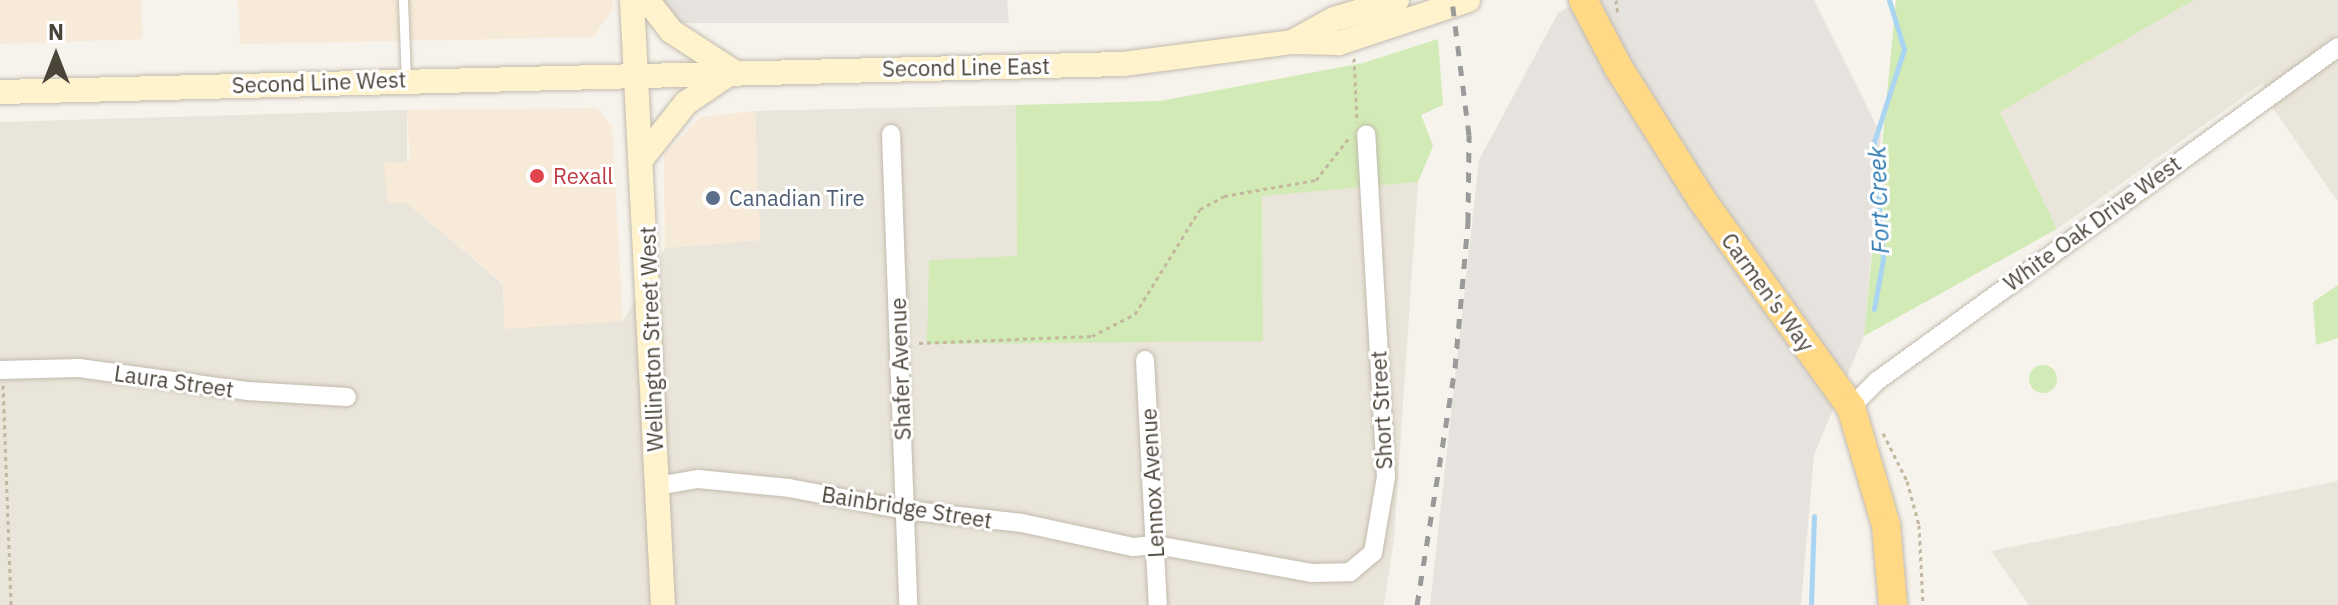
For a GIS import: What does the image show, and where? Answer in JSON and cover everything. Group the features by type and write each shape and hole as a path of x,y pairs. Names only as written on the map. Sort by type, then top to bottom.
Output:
{"highway":[{"name":"Carmen's Way","path":"1583,0 1609,50 1702,200 1851,407 1886,525 1893,605"},
{"path":"1605,0 1609,50"}],"main road":[{"name":"Wellington Street West","path":"632,0 639,72 663,605"},
{"path":"643,157 686,103 733,71 671,31 647,0"},
{"name":"Second Line East","path":"1292,42 1334,19 1397,0"},
{"name":"Second Line East","path":"639,72 1123,64 1292,42 1339,43 1391,30 1468,0"},
{"name":"Second Line West","path":"0,92 639,72"}],"street":[{"name":"White Oak Drive West","path":"1851,407 1877,381 2338,47"},
{"name":"Shafer Avenue","path":"891,134 908,605"},
{"name":"Short Street","path":"1156,545 1311,573 1350,572 1373,553 1386,477 1366,135"},
{"name":"Lennox Avenue","path":"1145,360 1158,605"},
{"name":"Laura Street","path":"1,370 79,368 248,391 347,397"},
{"name":"Bainbridge Street","path":"657,486 698,479 789,488 905,510 1022,523 1133,547 1156,545"}],"lane":[{"path":"403,0 406,80"}],"path":[{"path":"919,343 1092,336 1135,314 1200,209 1224,196 1292,187 1325,174 1356,124 1354,54"},
{"path":"1,370 11,605"},
{"path":"1877,419 1914,503 1924,558 1923,605"}],"shaded area":[{"path":"0,0 141,0 143,39 0,44"},
{"path":"238,0 612,0 613,9 593,37 240,44"},
{"path":"653,0 1007,0 1009,23 678,23"},
{"path":"1582,0 1814,0 1881,135 1864,336 1814,455 1801,605 1430,605 1479,160 1558,13"},
{"path":"2194,0 2338,0 2338,202 2273,108 2263,83 2057,229 2000,112"},
{"path":"1016,105 1018,256 1263,341 1262,195 1418,182 1394,538 1384,605 0,605 0,122 407,110 407,203 503,284 505,328 623,321 665,248 760,240 755,111"},
{"path":"597,108 612,126 623,321 505,329 503,283 407,203 387,203 384,162 410,162 407,110"},
{"path":"755,111 760,240 665,248 664,155 701,117"},
{"path":"2338,481 2338,605 2029,605 1991,551"}],"green space":[{"path":"1896,0 2194,0 2000,112 2057,229 1864,336"},
{"path":"1438,39 1443,105 1421,115 1433,146 1418,182 1262,196 1263,341 927,344 929,260 1017,256 1016,105 1160,101 1363,63"},
{"path":"2338,285 2338,338 2316,345 2313,302"},
{"path":"2043,365 2053,369 2057,379 2053,389 2043,393 2033,389 2029,379 2033,369"}],"waterway":[{"name":"Fort Creek","path":"1874,309 1883,259 1874,142 1904,49 1889,0"},
{"name":"Fort Creek","path":"1811,605 1814,516"}],"railway":[{"path":"1417,605 1455,368 1468,222 1469,135 1452,0"}],"place":[{"name":"Rexall","path":"537,176"},
{"name":"Canadian Tire","path":"713,198"}]}
